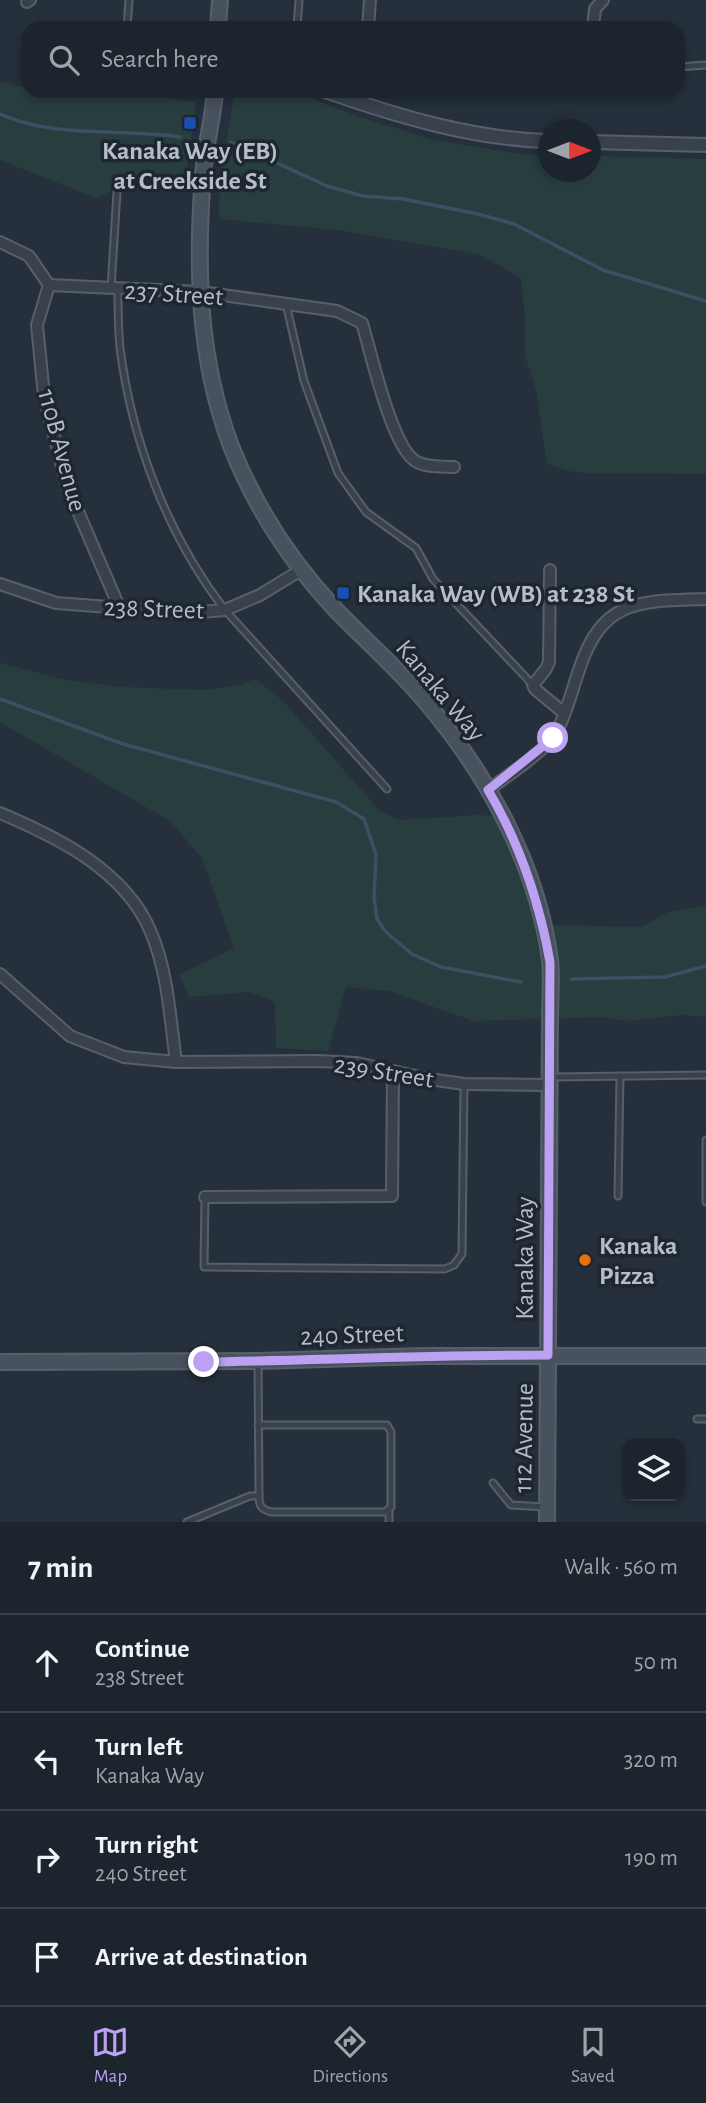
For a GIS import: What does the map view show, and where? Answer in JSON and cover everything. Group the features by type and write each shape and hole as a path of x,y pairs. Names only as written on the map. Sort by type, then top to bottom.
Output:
{"main road":[{"path":"218,21 220,0"},
{"name":"Kanaka Way","path":"214,98 203,172 201,292 208,370 231,445 265,516 301,570 424,699 457,740 504,817 523,859 544,929 550,962 548,1355"},
{"name":"112 Avenue","path":"547,1514 548,1355"},
{"name":"240 Street","path":"0,1362 258,1361 424,1356 706,1356"}],"street":[{"path":"368,21 370,0"},
{"path":"594,21 595,9 601,1"},
{"path":"364,98 435,125 518,140 538,141"},
{"path":"601,142 706,145"},
{"path":"0,242 29,256 50,285"},
{"name":"237 Street","path":"50,285 201,292 337,312 362,323 390,420 407,454 415,462 427,466 454,467"},
{"name":"110B Avenue","path":"50,285 37,325 44,396 67,486 120,609"},
{"path":"550,569 548,666 533,685 535,690 564,713"},
{"name":"238 Street","path":"0,584 56,603 188,612 225,610 260,595 301,570"},
{"path":"488,790 547,744 558,730 584,651 593,636 612,617 640,602 706,599"},
{"path":"0,813 25,823 95,863 137,907 150,930 166,984 176,1062"},
{"name":"239 Street","path":"0,974 70,1036 124,1057 176,1062 357,1063 464,1084 549,1081"},
{"path":"205,1197 392,1196 393,1072"}],"lane":[{"path":"128,21 130,0"},
{"path":"298,21 299,0"},
{"path":"685,66 706,65"},
{"path":"117,192 115,288 120,345 127,391 141,446 166,514 225,610 387,789"},
{"path":"286,304 304,381 338,472 366,512 416,548 433,579 533,685"},
{"path":"549,1081 620,1076 706,1075"},
{"path":"618,1196 620,1076"},
{"path":"205,1197 204,1267 445,1269 454,1265 462,1254 464,1084"},
{"path":"706,1140 706,1202"},
{"path":"258,1361 261,1507 271,1512 389,1510"},
{"path":"697,1419 706,1419"},
{"path":"258,1425 387,1425 391,1432 389,1522"},
{"path":"493,1483 511,1505 547,1514"},
{"path":"187,1522 250,1496 259,1496"}],"green space":[{"path":"0,81 21,87 21,98 162,98 196,102 186,179 124,174 109,192 96,198 0,160"},
{"path":"234,98 310,98 433,140 538,155 538,182 601,182 601,156 706,159 706,474 584,473 547,464 536,390 525,356 521,278 481,255 338,230 219,219 220,176"},
{"path":"0,663 66,680 120,687 203,690 236,686 256,679 283,701 379,810 398,820 479,815 504,817 543,925 642,927 668,912 706,906 706,1017 681,1015 630,1021 603,1017 473,1021 389,991 346,987 328,1051 276,1048 275,1002 250,992 189,997 179,975 234,948 202,858 170,821 0,722"}],"waterway":[{"path":"0,114 22,122 66,130 180,137"},
{"path":"231,142 327,186 363,196 403,199 514,224 603,270 706,301"},
{"path":"0,699 123,744 336,802 364,819 376,855 374,897 377,919 386,932 412,954 441,967 521,982"},
{"path":"571,979 665,977 706,966"}],"place":[{"name":"Kanaka Way (EB) at Creekside St","path":"190,123"},
{"name":"Kanaka Way (WB) at 238 St","path":"343,593"},
{"name":"Kanaka Pizza","path":"585,1260"}],"route":[{"path":"204,1362 548,1355 550,962 543,925 523,859 488,790 553,738"}]}
